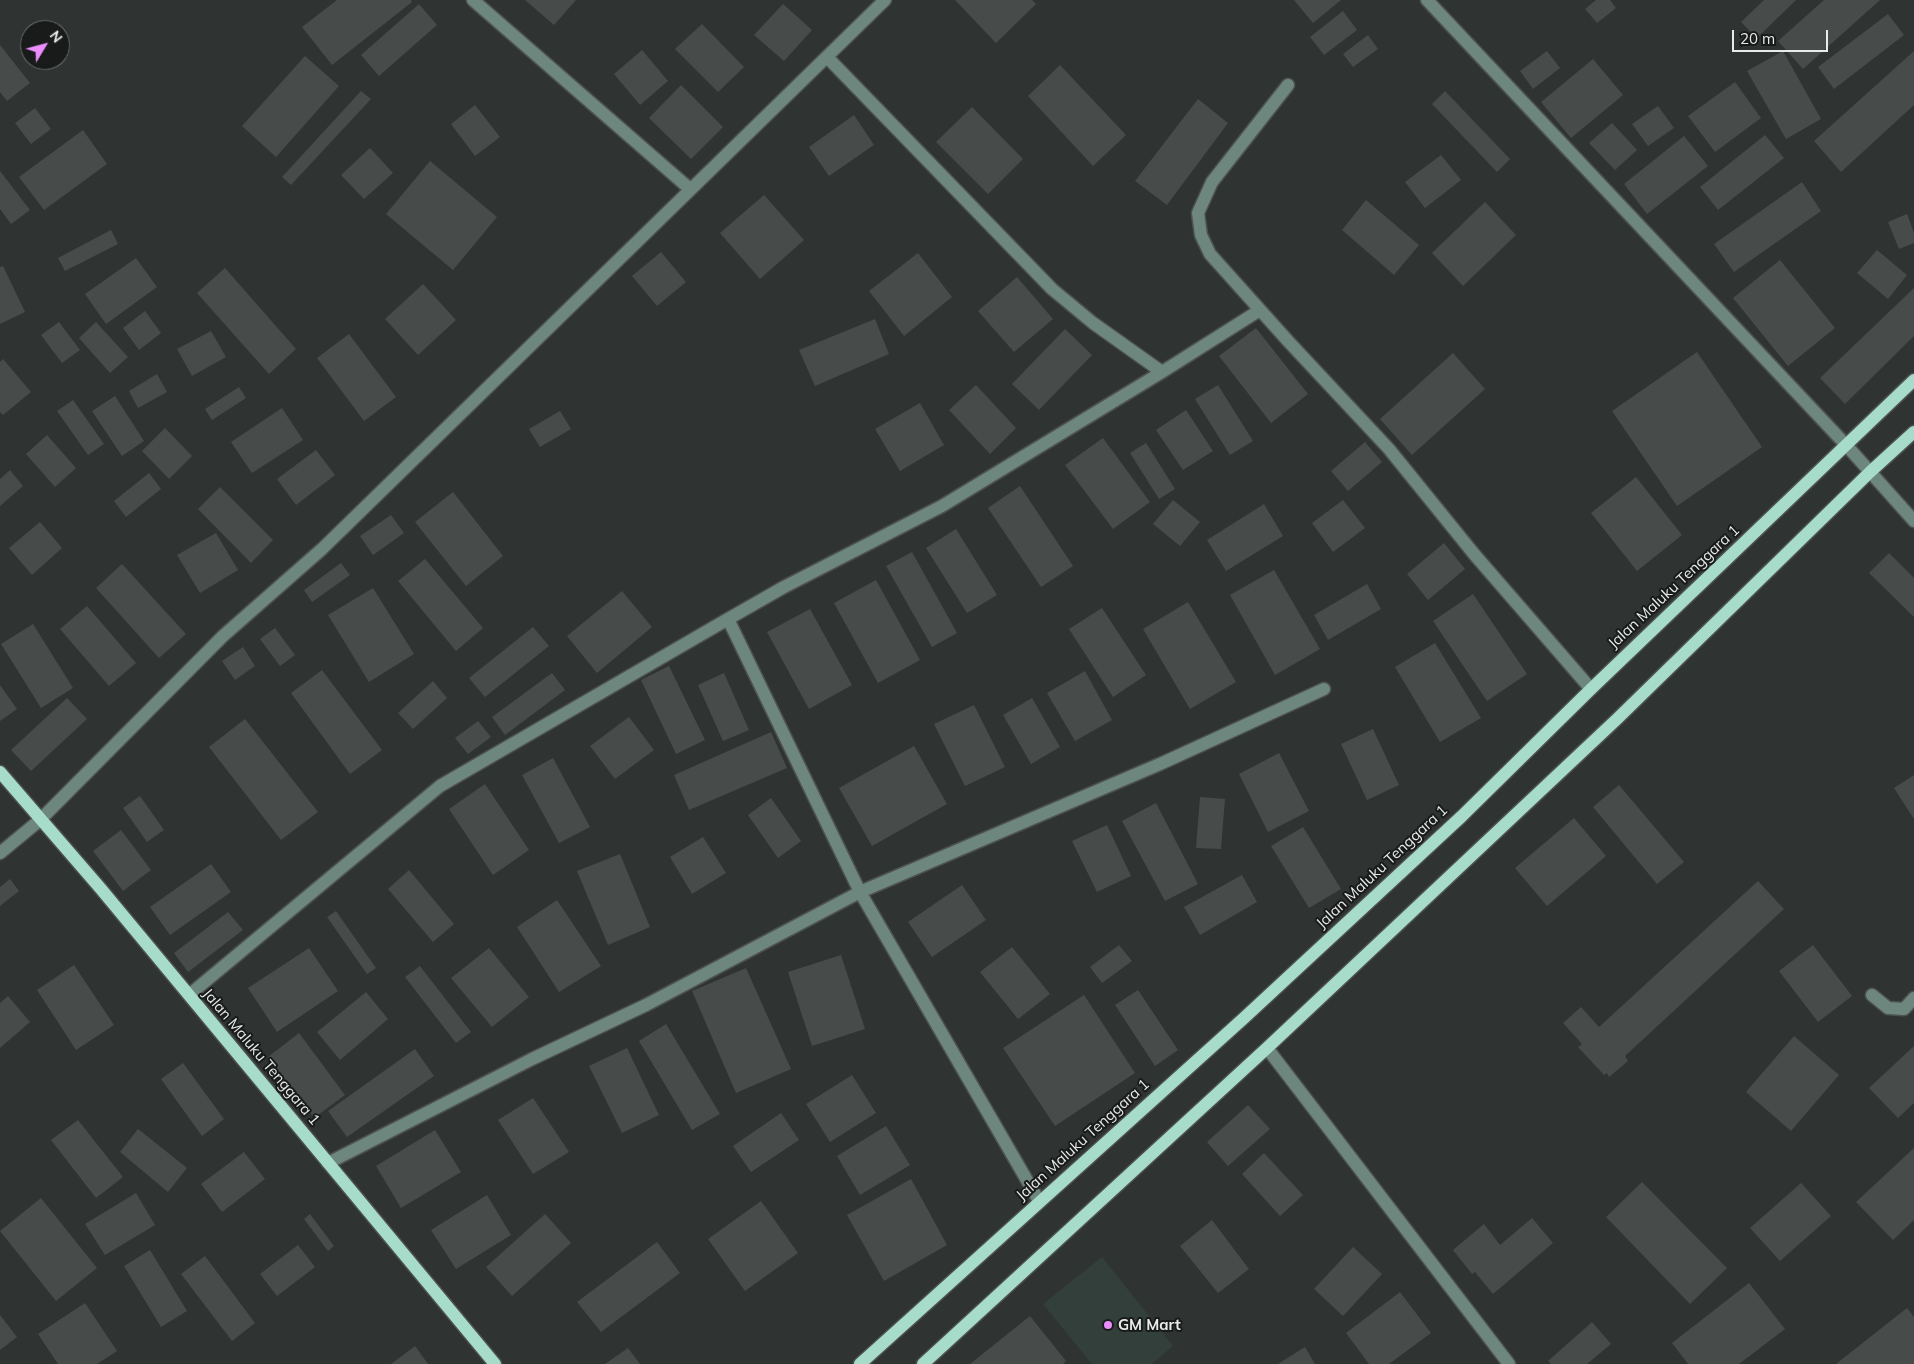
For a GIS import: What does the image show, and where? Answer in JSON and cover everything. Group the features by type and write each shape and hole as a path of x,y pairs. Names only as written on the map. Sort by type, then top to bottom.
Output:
{"main road":[{"name":"Jalan Maluku Tenggara 1","path":"860,1364 1244,1018 1462,816 1591,689 1914,380"},
{"path":"923,1364 1267,1048 1617,719 1870,472 1914,432"},
{"name":"Jalan Maluku Tenggara 1","path":"0,772 101,889 495,1364"}],"street":[{"path":"473,0 690,189"},
{"path":"0,853 40,820 223,636 322,549 885,0"},
{"path":"1427,0 1847,446 1914,521"},
{"path":"827,57 1052,289 1093,323 1162,372"},
{"path":"1288,85 1212,182 1198,213 1201,235 1210,254 1389,449 1474,554 1591,689"},
{"path":"189,995 440,786 728,619 942,506 1260,310"},
{"path":"728,619 860,892 1039,1201"},
{"path":"328,1163 532,1059 646,1006 860,892 1160,764 1324,688"},
{"path":"1872,995 1888,1008 1904,1009 1914,998"},
{"path":"1267,1048 1509,1364"}],"shaded area":[{"name":"GM Mart","path":"1102,1257 1173,1346 1152,1364 1092,1364 1043,1304"}],"building":[{"path":"337,0 411,0 412,2 332,65 302,27"},
{"path":"525,0 576,0 554,25"},
{"path":"955,0 1032,0 1036,4 996,43"},
{"path":"1294,0 1341,0 1313,23"},
{"path":"1596,0 1610,0 1616,8 1597,23 1585,9"},
{"path":"1764,0 1796,0 1757,38 1741,22"},
{"path":"1824,0 1880,0 1803,69 1778,41"},
{"path":"419,4 437,25 379,76 361,55"},
{"path":"783,4 812,30 784,61 754,35"},
{"path":"1343,11 1357,30 1324,55 1310,37"},
{"path":"1888,14 1904,35 1834,89 1818,67"},
{"path":"702,24 744,67 718,92 675,49"},
{"path":"1368,35 1378,49 1353,67 1343,54"},
{"path":"0,45 30,83 7,101 0,92"},
{"path":"642,50 668,81 640,105 614,74"},
{"path":"1547,51 1560,68 1533,89 1520,71"},
{"path":"1783,51 1821,119 1786,139 1747,71"},
{"path":"1914,51 1914,105 1841,172 1814,141"},
{"path":"305,56 339,86 276,157 242,126"},
{"path":"1593,59 1623,95 1571,138 1541,102"},
{"path":"1060,65 1126,135 1093,166 1028,96"},
{"path":"1735,82 1761,118 1715,152 1688,116"},
{"path":"681,85 723,127 691,159 649,118"},
{"path":"361,91 371,99 291,185 282,177"},
{"path":"1445,91 1510,159 1497,172 1432,104"},
{"path":"1198,99 1228,123 1167,205 1135,181"},
{"path":"475,105 500,137 475,156 451,124"},
{"path":"1658,106 1674,128 1648,146 1632,124"},
{"path":"972,107 1023,159 988,194 936,142"},
{"path":"35,108 51,129 31,144 15,123"},
{"path":"854,115 874,145 829,176 809,147"},
{"path":"1612,123 1637,150 1615,170 1589,143"},
{"path":"83,130 107,164 44,210 19,177"},
{"path":"1765,135 1784,158 1718,210 1700,187"},
{"path":"1684,136 1708,166 1647,214 1624,184"},
{"path":"370,148 393,173 364,199 341,175"},
{"path":"1441,155 1461,180 1425,208 1405,182"},
{"path":"430,161 497,217 453,270 386,214"},
{"path":"0,171 30,210 11,224 0,209"},
{"path":"1802,182 1821,211 1734,272 1714,244"},
{"path":"764,195 804,240 760,279 720,233"},
{"path":"1366,200 1419,245 1394,275 1342,230"},
{"path":"1485,202 1516,235 1463,286 1432,253"},
{"path":"1907,214 1914,233 1914,243 1899,249 1888,222"},
{"path":"111,230 118,244 65,271 58,258"},
{"path":"1877,250 1907,275 1888,299 1857,273"},
{"path":"661,252 686,282 657,306 632,276"},
{"path":"918,253 952,297 904,336 869,291"},
{"path":"136,258 157,287 106,324 85,294"},
{"path":"1780,260 1835,328 1788,366 1733,298"},
{"path":"3,266 25,312 0,324 0,267"},
{"path":"225,268 296,349 269,374 197,293"},
{"path":"1017,277 1053,319 1014,352 978,311"},
{"path":"423,284 456,320 418,355 385,319"},
{"path":"1914,288 1914,336 1845,404 1820,378"},
{"path":"145,311 161,333 139,350 123,328"},
{"path":"875,319 889,354 815,386 799,350"},
{"path":"59,322 80,350 62,363 41,335"},
{"path":"96,322 128,357 110,373 79,338"},
{"path":"1256,328 1308,394 1271,423 1219,356"},
{"path":"1065,329 1092,355 1039,410 1012,384"},
{"path":"211,331 226,357 192,376 177,349"},
{"path":"349,334 396,397 364,421 317,358"},
{"path":"1697,352 1762,447 1677,506 1612,411"},
{"path":"1453,353 1485,389 1412,455 1380,419"},
{"path":"3,359 31,392 3,415 0,412 0,362"},
{"path":"157,374 167,392 138,408 129,391"},
{"path":"976,385 1016,428 990,454 949,410"},
{"path":"1218,385 1253,441 1230,455 1195,399"},
{"path":"239,387 246,398 212,420 205,409"},
{"path":"115,396 144,441 122,456 92,411"},
{"path":"73,400 104,444 88,455 57,411"},
{"path":"920,403 944,445 900,471 875,429"},
{"path":"282,408 303,440 252,473 231,442"},
{"path":"1186,410 1213,451 1183,470 1156,430"},
{"path":"560,411 571,429 540,447 529,429"},
{"path":"165,428 192,456 169,479 142,451"},
{"path":"47,435 76,468 55,487 26,454"},
{"path":"1103,438 1150,502 1113,529 1065,465"},
{"path":"1365,442 1382,462 1348,491 1331,471"},
{"path":"1146,443 1175,489 1159,499 1130,453"},
{"path":"316,450 335,475 296,505 277,479"},
{"path":"10,470 23,486 0,506 0,479"},
{"path":"149,473 161,489 126,517 114,501"},
{"path":"1636,477 1682,535 1637,571 1591,513"},
{"path":"1020,486 1073,566 1041,587 988,508"},
{"path":"220,487 273,540 251,563 198,509"},
{"path":"453,492 503,556 466,586 415,522"},
{"path":"1173,500 1200,522 1180,546 1153,524"},
{"path":"1343,500 1365,528 1333,552 1312,523"},
{"path":"1264,504 1283,536 1226,571 1207,540"},
{"path":"391,515 404,533 373,555 360,536"},
{"path":"40,522 62,548 32,575 9,548"},
{"path":"956,529 997,595 967,613 926,548"},
{"path":"216,533 238,570 200,593 177,555"},
{"path":"1444,543 1465,569 1428,600 1407,574"},
{"path":"912,552 957,633 932,647 886,566"},
{"path":"1889,553 1914,578 1914,617 1869,573"},
{"path":"425,559 483,628 456,651 398,581"},
{"path":"341,563 350,575 312,602 304,590"},
{"path":"122,564 186,634 159,658 96,588"},
{"path":"1274,570 1320,649 1275,675 1230,595"},
{"path":"876,580 920,660 878,683 834,603"},
{"path":"1367,584 1381,609 1328,640 1314,615"},
{"path":"373,588 414,654 369,682 328,615"},
{"path":"622,591 652,627 597,673 567,636"},
{"path":"1473,594 1527,674 1487,701 1433,621"},
{"path":"1188,602 1236,682 1190,709 1143,629"},
{"path":"87,606 136,663 109,686 60,629"},
{"path":"1102,608 1146,675 1113,697 1069,629"},
{"path":"810,609 852,685 809,709 767,632"},
{"path":"33,624 73,688 41,708 1,644"},
{"path":"533,627 549,646 485,697 469,678"},
{"path":"275,628 295,655 280,666 260,639"},
{"path":"1435,643 1481,718 1440,742 1395,667"},
{"path":"243,647 255,666 235,680 222,661"},
{"path":"669,666 705,740 676,754 641,680"},
{"path":"322,670 382,750 350,774 291,693"},
{"path":"1085,671 1112,720 1075,741 1047,693"},
{"path":"552,673 565,690 505,735 492,717"},
{"path":"724,673 749,730 723,741 698,685"},
{"path":"433,681 447,698 413,729 398,713"},
{"path":"0,685 17,709 0,721"},
{"path":"67,698 87,719 31,771 11,750"},
{"path":"1032,698 1060,747 1031,764 1003,715"},
{"path":"974,705 1005,767 965,786 934,724"},
{"path":"629,717 654,750 615,779 590,746"},
{"path":"245,719 318,812 281,840 209,747"},
{"path":"478,721 491,737 468,754 455,738"},
{"path":"1373,729 1399,785 1367,800 1341,744"},
{"path":"771,732 787,768 689,810 674,775"},
{"path":"914,746 947,804 872,846 839,788"},
{"path":"1279,753 1309,811 1268,832 1239,774"},
{"path":"553,758 590,827 559,843 522,775"},
{"path":"1914,775 1914,819 1894,788"},
{"path":"485,784 529,850 493,875 449,809"},
{"path":"1619,785 1684,862 1657,884 1593,807"},
{"path":"140,796 164,830 147,842 123,808"},
{"path":"1200,797 1225,799 1221,849 1196,848"},
{"path":"771,798 801,841 778,858 748,815"},
{"path":"1156,803 1198,884 1165,901 1122,821"},
{"path":"1574,818 1606,856 1547,906 1515,868"},
{"path":"1107,825 1131,876 1097,892 1072,841"},
{"path":"1303,827 1341,889 1309,908 1271,846"},
{"path":"121,830 151,870 123,891 93,851"},
{"path":"703,837 726,873 692,894 670,857"},
{"path":"620,854 650,927 608,945 577,871"},
{"path":"211,864 231,892 170,935 150,907"},
{"path":"409,870 454,924 433,942 388,889"},
{"path":"1242,875 1257,902 1200,935 1184,907"},
{"path":"10,879 19,891 0,906 0,887"},
{"path":"1758,881 1784,909 1625,1056 1628,1061 1609,1077 1607,1073 1604,1075 1578,1047 1582,1044 1563,1023 1581,1007 1599,1027"},
{"path":"962,885 986,920 932,957 908,922"},
{"path":"557,900 601,966 559,992 517,927"},
{"path":"336,911 376,968 367,974 327,917"},
{"path":"228,912 243,930 188,972 174,953"},
{"path":"1119,945 1132,961 1102,983 1090,967"},
{"path":"1813,945 1852,996 1818,1022 1779,971"},
{"path":"1012,947 1050,994 1018,1019 980,972"},
{"path":"309,948 338,991 277,1032 248,988"},
{"path":"489,948 529,997 492,1027 451,978"},
{"path":"841,955 865,1029 812,1046 788,972"},
{"path":"74,965 114,1025 76,1050 37,990"},
{"path":"420,966 471,1032 456,1043 405,977"},
{"path":"746,968 791,1069 736,1093 692,991"},
{"path":"1138,990 1178,1050 1155,1066 1115,1005"},
{"path":"366,992 388,1019 340,1060 317,1032"},
{"path":"1084,995 1135,1073 1055,1126 1003,1048"},
{"path":"8,996 30,1022 0,1048 0,1003"},
{"path":"666,1024 720,1114 692,1130 639,1041"},
{"path":"299,1033 345,1095 314,1118 268,1057"},
{"path":"1794,1036 1839,1075 1791,1131 1746,1092"},
{"path":"1914,1046 1914,1103 1898,1118 1869,1088"},
{"path":"627,1048 659,1115 622,1133 589,1066"},
{"path":"415,1049 434,1076 347,1137 328,1111"},
{"path":"183,1063 224,1119 202,1136 161,1079"},
{"path":"852,1075 876,1113 830,1142 806,1104"},
{"path":"533,1098 569,1152 533,1174 498,1120"},
{"path":"1248,1105 1270,1129 1228,1166 1207,1142"},
{"path":"781,1113 799,1140 751,1172 733,1146"},
{"path":"78,1120 123,1177 96,1198 51,1140"},
{"path":"886,1126 910,1165 860,1195 837,1156"},
{"path":"138,1129 187,1168 168,1192 120,1152"},
{"path":"435,1130 461,1172 401,1208 376,1166"},
{"path":"1914,1148 1914,1220 1893,1240 1856,1202"},
{"path":"244,1152 265,1179 222,1212 201,1184"},
{"path":"1264,1153 1303,1195 1280,1216 1242,1174"},
{"path":"911,1179 947,1245 884,1281 847,1215"},
{"path":"1642,1182 1727,1268 1690,1304 1606,1217"},
{"path":"1801,1183 1831,1216 1780,1261 1750,1228"},
{"path":"136,1193 155,1225 105,1255 85,1224"},
{"path":"487,1195 511,1235 456,1269 431,1230"},
{"path":"41,1198 97,1268 56,1301 0,1231"},
{"path":"761,1201 798,1253 745,1291 708,1239"},
{"path":"310,1214 334,1246 328,1251 304,1219"},
{"path":"545,1214 571,1243 512,1296 486,1267"},
{"path":"1532,1218 1553,1243 1493,1294 1475,1272 1472,1274 1453,1250 1484,1224 1500,1245"},
{"path":"1212,1220 1249,1269 1218,1293 1180,1246"},
{"path":"657,1242 680,1273 601,1332 577,1302"},
{"path":"298,1245 315,1267 277,1296 260,1274"},
{"path":"1353,1247 1382,1274 1343,1316 1314,1289"},
{"path":"150,1250 187,1311 161,1327 124,1266"},
{"path":"205,1256 255,1323 232,1341 181,1274"},
{"path":"1749,1283 1785,1329 1739,1364 1688,1364 1672,1343"},
{"path":"1400,1292 1431,1333 1389,1364 1369,1364 1346,1333"},
{"path":"85,1303 117,1351 97,1364 58,1364 38,1334"},
{"path":"1907,1308 1914,1317 1914,1364 1836,1364"},
{"path":"0,1315 17,1337 0,1350"},
{"path":"1030,1316 1066,1361 1063,1364 970,1364"},
{"path":"1592,1322 1611,1344 1587,1364 1551,1364 1548,1361"},
{"path":"415,1346 428,1364 391,1364"},
{"path":"1305,1347 1315,1364 1278,1364"},
{"path":"628,1348 640,1364 605,1364"}],"place":[{"name":"GM Mart","path":"1108,1325"}]}
